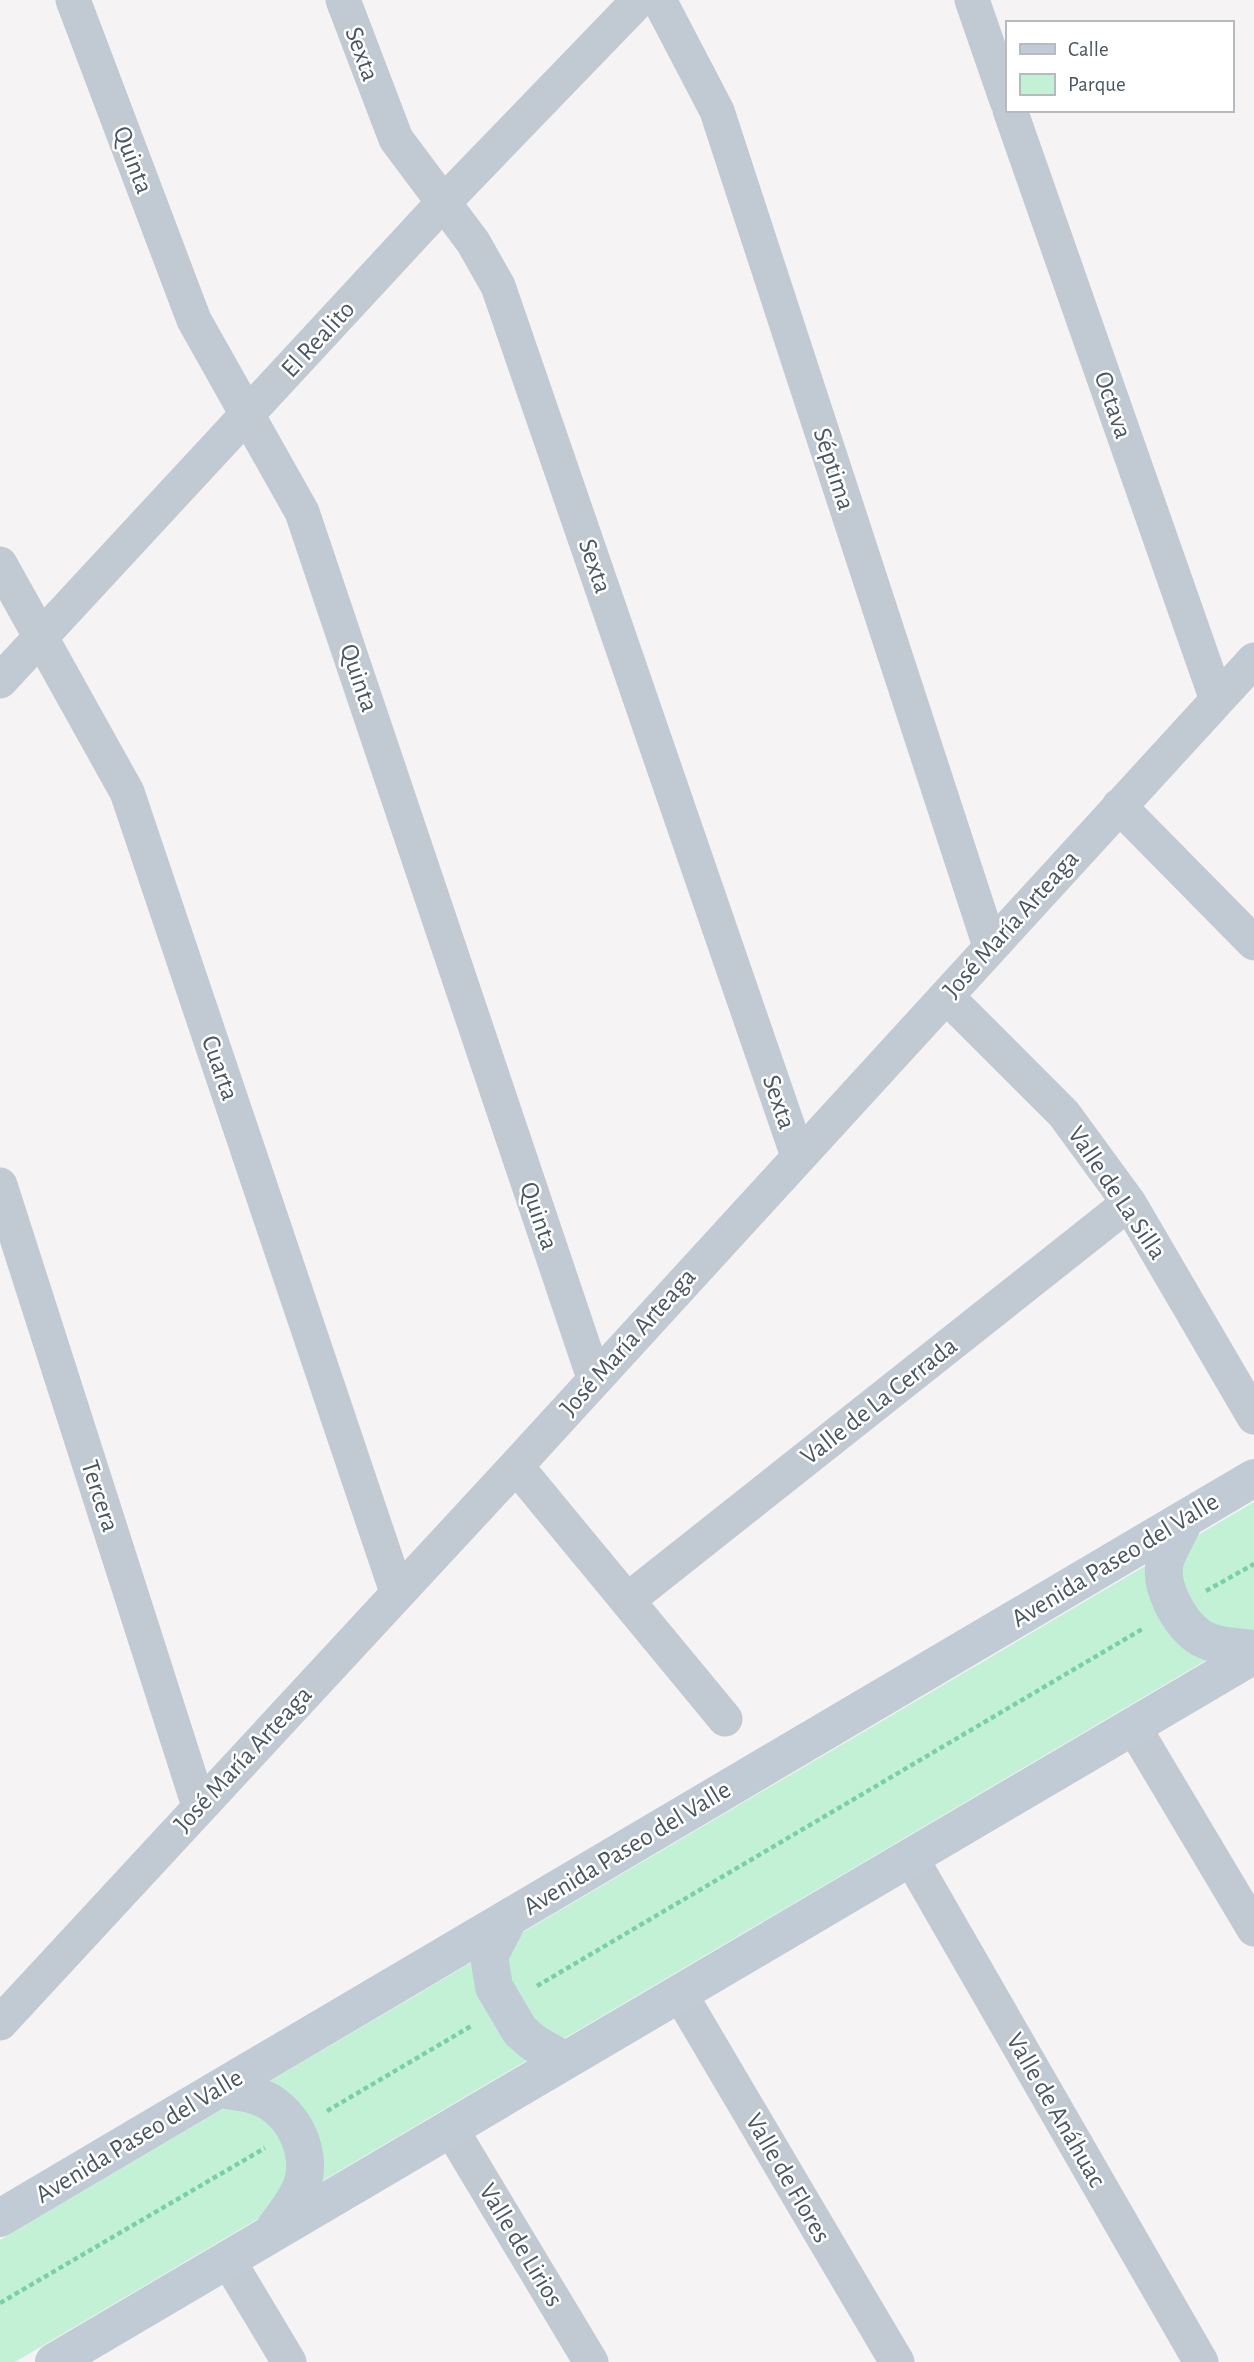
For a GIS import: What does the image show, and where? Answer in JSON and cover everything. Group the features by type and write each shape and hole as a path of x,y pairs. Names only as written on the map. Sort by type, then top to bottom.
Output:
{"street":[{"name":"Quinta","path":"73,0 194,320 302,512 594,1378"},
{"name":"Sexta","path":"343,0 396,139 486,264 498,286 797,1156"},
{"name":"El Realito","path":"0,681 41,640 442,204 639,0"},
{"name":"Séptima","path":"659,0 717,111 990,946"},
{"path":"972,0 1006,98"},
{"name":"Octava","path":"1011,112 1217,700"},
{"name":"Cuarta","path":"0,564 127,792 397,1592"},
{"name":"José María Arteaga","path":"0,2023 516,1466 1254,660"},
{"path":"1119,806 1254,943"},
{"name":"Valle de La Silla","path":"946,996 1064,1114 1129,1203 1254,1417"},
{"name":"Tercera","path":"0,1185 200,1806"},
{"name":"Valle de La Cerrada","path":"629,1599 1129,1203"},
{"path":"516,1466 629,1599 725,1719"},
{"name":"Avenida Paseo del Valle","path":"0,2218 1254,1478"},
{"path":"1185,1519 1165,1561 1167,1591 1176,1609 1190,1629 1202,1638 1218,1645 1254,1649"},
{"path":"54,2362 1254,1655"},
{"path":"1133,1726 1254,1930"},
{"name":"Valle de Anáhuac","path":"911,1858 1200,2362"},
{"path":"509,1918 488,1956 494,1987 520,2031 565,2062"},
{"name":"Valle de Flores","path":"680,1994 897,2362"},
{"path":"219,2088 261,2097 277,2107 296,2130 305,2155 305,2174 300,2191 270,2235"},
{"name":"Valle de Lirios","path":"451,2129 591,2362"},
{"path":"228,2260 289,2362"}],"path":[{"path":"0,2303 1254,1564"}],"green space":[{"path":"1254,1502 1254,1632 15,2362 0,2362 0,2240"}]}
